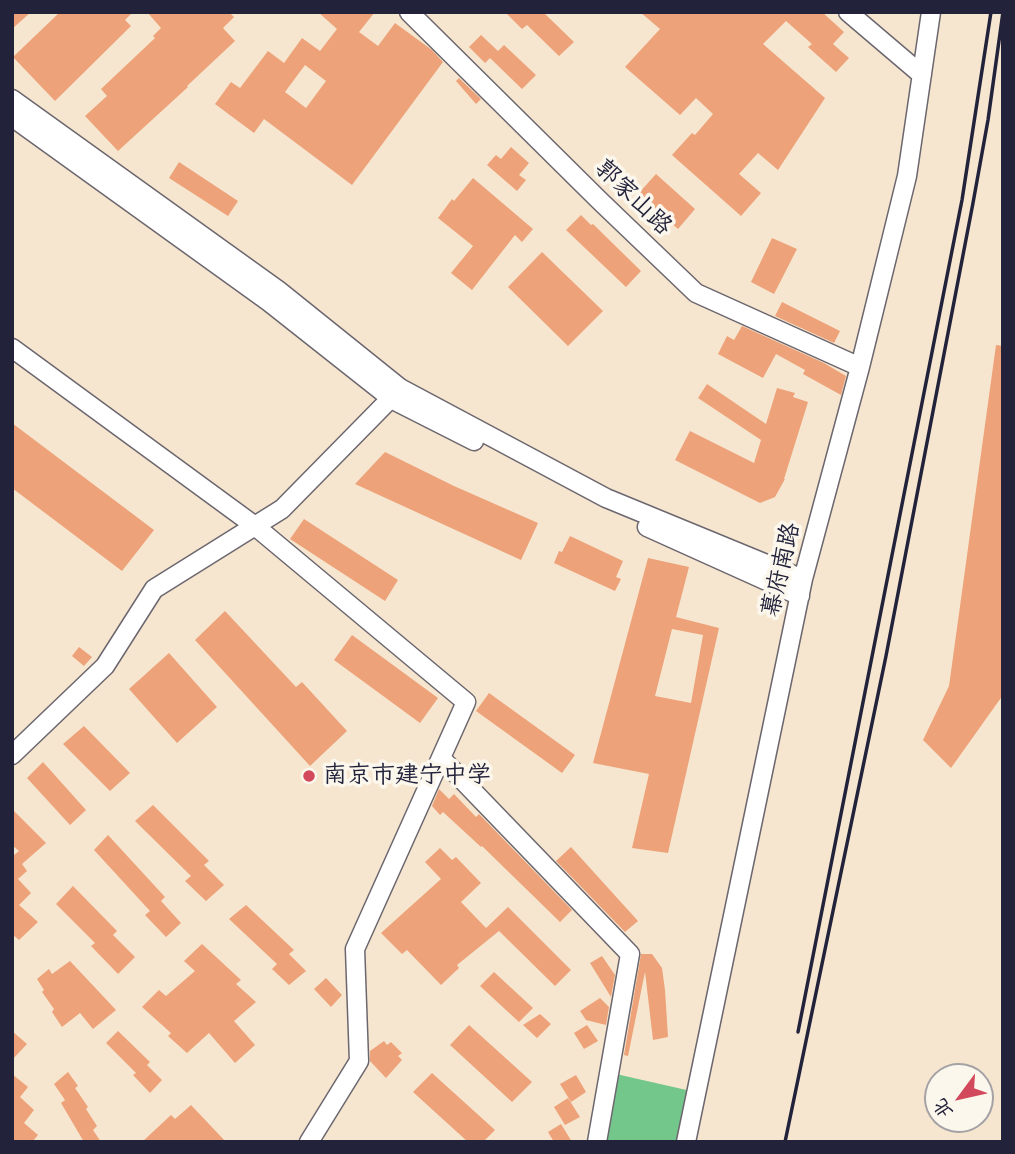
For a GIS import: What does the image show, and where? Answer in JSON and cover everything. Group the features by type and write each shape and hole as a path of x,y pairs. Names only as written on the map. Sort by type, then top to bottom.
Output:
{"street":[{"name":"郭家山路","path":"409,12 696,293 860,367"},
{"path":"848,12 922,75"},
{"name":"幕府南路","path":"686,1142 801,588 907,176 931,12"},
{"path":"12,99 278,290 400,388 606,498 801,588"},
{"path":"12,117 269,302 393,400 651,529 801,588"},
{"path":"12,348 255,526 466,702 355,949 359,1061 309,1142"},
{"path":"12,755 105,666 154,589 282,509 400,388"},
{"path":"441,758 629,954 597,1142"}],"green space":[{"path":"616,1074 691,1091 682,1142 604,1142"}],"building":[{"path":"12,12 31,12 12,29"},
{"path":"60,12 133,12 125,20 131,26 55,101 13,57"},
{"path":"147,12 229,12 234,17 223,28 235,41 118,151 85,116 107,96 101,89 155,38 153,36 161,28"},
{"path":"318,12 375,12 359,32 378,46 395,23 432,50 443,62 352,185 264,119 254,133 215,104 231,82 240,88 268,51 284,63 302,38 320,51 337,29","holes":["305,65 326,81 306,108 285,92"]},
{"path":"505,12 543,12 574,42 559,56 527,25 522,29"},
{"path":"640,12 822,12 844,32 833,44 849,58 836,72 808,47 812,44 786,21 763,44 825,98 778,170 758,153 739,174 761,193 741,216 672,155 692,133 695,135 713,114 696,98 680,115 625,67 660,29"},
{"path":"481,35 498,51 504,45 536,75 522,89 490,58 485,63 469,47"},
{"path":"459,78 481,99 476,104 456,81"},
{"path":"511,147 529,163 519,175 526,180 517,191 487,165 496,155 501,159"},
{"path":"179,162 238,201 228,216 169,178"},
{"path":"656,174 695,209 678,229 638,194"},
{"path":"473,178 533,229 522,242 515,235 472,290 451,273 473,246 438,218"},
{"path":"581,215 641,271 626,287 566,230"},
{"path":"772,238 797,249 774,294 751,282"},
{"path":"542,252 603,311 568,346 508,287"},
{"path":"782,302 840,331 834,343 775,316"},
{"path":"742,326 824,363 846,376 841,395 803,374 805,370 776,354 763,378 718,354 727,336 734,340"},
{"path":"996,345 1003,346 1003,695 951,768 923,740 949,686"},
{"path":"707,384 766,424 777,388 795,393 793,397 808,402 785,479 775,497 760,503 675,460 690,431 754,463 761,440 698,398"},
{"path":"12,423 154,530 122,571 12,488"},
{"path":"385,452 538,523 521,560 355,484"},
{"path":"304,519 398,580 385,601 290,539"},
{"path":"570,536 623,561 616,577 621,579 615,591 554,563"},
{"path":"648,558 689,567 676,617 719,628 668,853 632,848 649,774 593,763","holes":["672,629 703,635 691,703 655,696"]},
{"path":"225,611 296,687 302,682 347,731 310,766 195,640"},
{"path":"352,635 438,698 420,723 334,660"},
{"path":"79,647 92,657 84,666 72,656"},
{"path":"169,653 217,707 177,743 129,689"},
{"path":"489,693 575,755 562,773 476,711"},
{"path":"84,726 130,773 110,791 63,744"},
{"path":"43,762 86,810 70,825 27,778"},
{"path":"439,789 449,799 454,794 476,817 479,814 572,910 560,922 482,846 443,812 440,815 432,806"},
{"path":"153,805 209,861 204,865 224,885 206,901 185,881 191,876 135,821"},
{"path":"12,809 46,843 22,864 27,871 18,879 31,893 19,905 38,922 19,940 12,934 12,853 14,855 19,851 12,845"},
{"path":"108,835 165,897 161,901 181,923 166,937 145,915 150,911 94,850"},
{"path":"571,847 638,921 625,932 556,861"},
{"path":"440,848 452,860 456,857 481,883 461,902 486,928 508,907 571,970 555,986 499,931 457,965 459,968 441,985 407,950 402,954 381,933 441,879 425,862"},
{"path":"73,886 117,931 113,935 135,957 118,974 91,946 95,943 56,904"},
{"path":"246,905 294,950 289,954 306,971 289,985 272,969 277,964 229,919"},
{"path":"202,944 241,980 236,984 256,1002 234,1021 255,1045 235,1063 209,1033 187,1053 168,1036 171,1033 142,1007 159,990 166,996 195,971 184,961"},
{"path":"641,954 652,954 662,968 668,1037 653,1040 645,972 628,1056 624,1055"},
{"path":"602,956 615,975 611,997 590,963"},
{"path":"70,961 116,1010 93,1029 80,1013 62,1027 37,979 49,969 52,974"},
{"path":"494,972 533,1008 519,1022 480,986"},
{"path":"326,978 342,995 331,1007 314,989"},
{"path":"600,998 609,1007 606,1025 586,1020 580,1011"},
{"path":"540,1014 551,1024 537,1038 523,1025"},
{"path":"469,1025 532,1082 512,1102 450,1045"},
{"path":"587,1025 598,1041 584,1049 574,1033"},
{"path":"12,1031 27,1044 12,1060"},
{"path":"118,1031 150,1062 147,1065 162,1080 150,1093 133,1075 136,1073 106,1043"},
{"path":"384,1041 387,1045 391,1042 402,1053 398,1056 402,1060 386,1078 370,1061 370,1051"},
{"path":"68,1072 78,1086 75,1088 97,1126 93,1130 101,1142 84,1142 61,1103 65,1100 54,1084"},
{"path":"432,1073 495,1130 483,1142 468,1142 413,1092"},
{"path":"12,1074 28,1087 20,1097 34,1110 24,1123 38,1135 32,1142 12,1142"},
{"path":"576,1075 586,1092 571,1102 560,1084"},
{"path":"568,1098 580,1117 565,1125 554,1107"},
{"path":"191,1105 226,1142 142,1142 171,1115 175,1119"},
{"path":"561,1124 572,1142 554,1142 548,1132"}],"railway":[{"path":"798,1032 962,200 991,12"},
{"path":"785,1142 886,656 973,203 1003,12"}],"place":[{"name":"南京市建宁中学","path":"309,776"}]}
